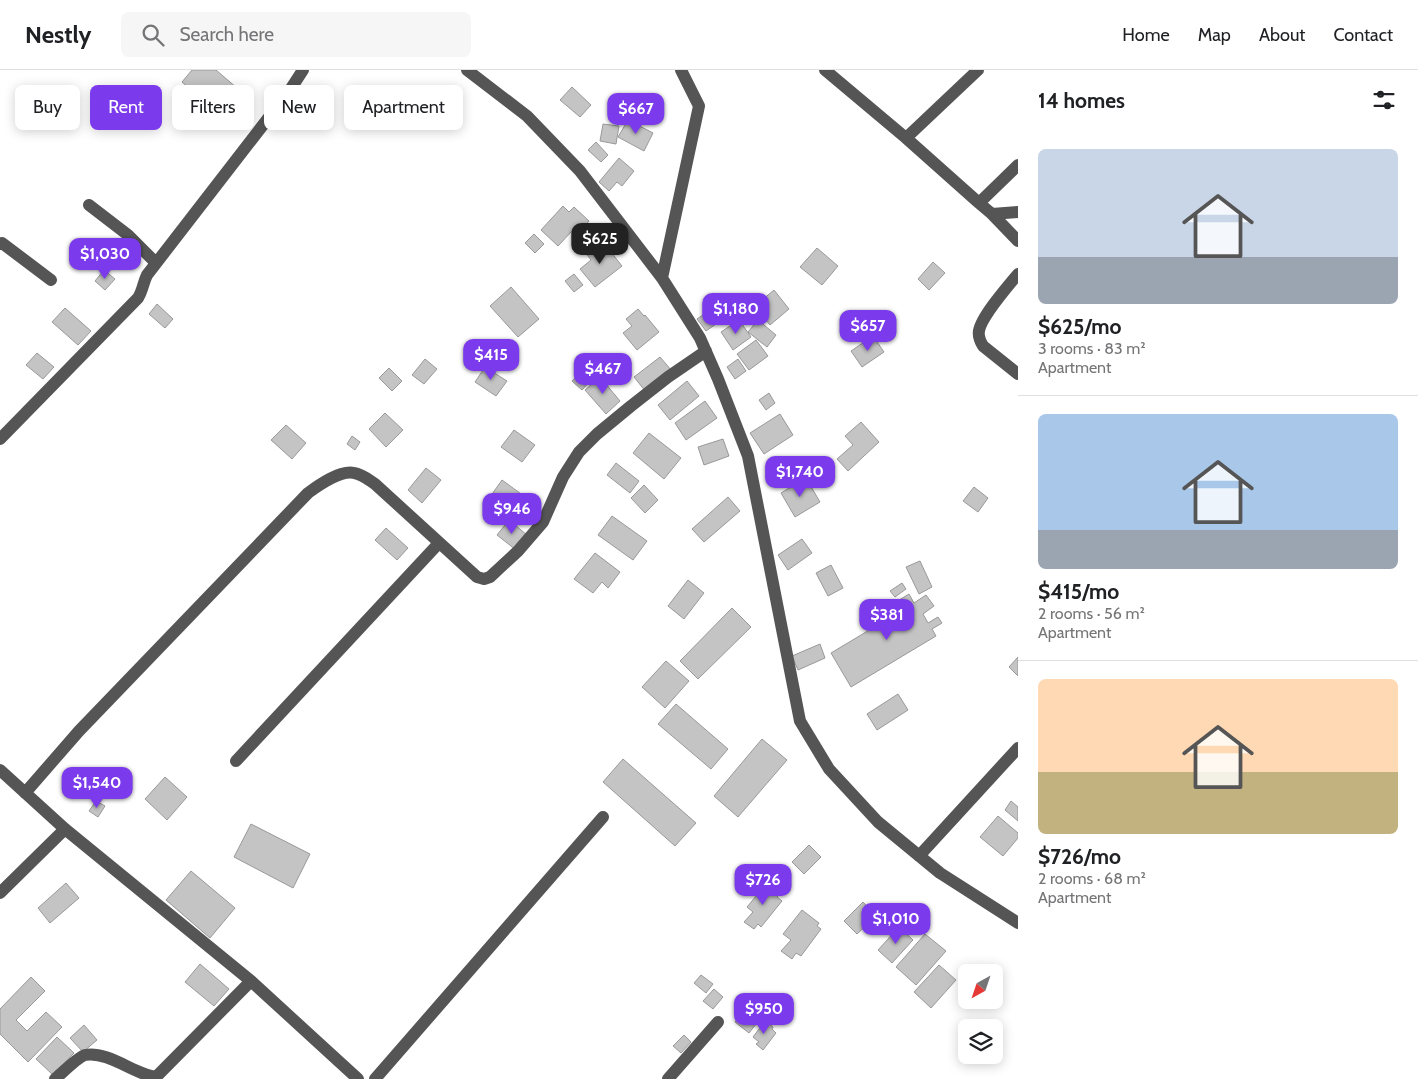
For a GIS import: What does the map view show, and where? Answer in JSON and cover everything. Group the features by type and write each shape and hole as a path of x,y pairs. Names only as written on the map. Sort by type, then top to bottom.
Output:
{"street":[{"path":"0,439 138,298 143,291 147,275 290,90 303,70"},
{"path":"467,70 527,116 580,171 662,278 700,338 748,456 800,721 829,769 878,822 919,856 940,873 1018,923"},
{"path":"662,278 699,106 681,70"},
{"path":"825,70 992,214 1018,241"},
{"path":"836,80 846,70"},
{"path":"906,138 978,70"},
{"path":"979,203 1018,166"},
{"path":"90,204 128,235 156,263"},
{"path":"992,214 1018,212"},
{"path":"0,244 2,243 51,280"},
{"path":"1018,274 982,321 978,332 983,346 1018,374"},
{"path":"25,793 79,731 146,661 308,493 323,482 345,473 363,476 375,484 477,576 484,579 490,577 518,551 543,522 563,478 578,452 630,406 706,351"},
{"path":"236,761 439,542"},
{"path":"919,856 1018,748"},
{"path":"0,770 65,829 250,980 358,1079"},
{"path":"375,1079 603,817"},
{"path":"0,893 65,829"},
{"path":"55,1079 83,1055 95,1055 110,1059 145,1078 152,1079 250,980"},
{"path":"668,1079 718,1022"}],"building":[{"path":"192,70 216,70 234,85 185,85 182,82"},
{"path":"572,87 591,105 580,117 560,100"},
{"path":"628,120 653,133 644,151 618,137"},
{"path":"603,124 619,126 616,144 600,141"},
{"path":"596,142 608,155 601,162 588,150"},
{"path":"619,158 634,171 622,186 617,182 609,191 599,182"},
{"path":"563,206 569,212 574,207 589,221 576,235 572,231 558,246 541,230"},
{"path":"534,234 544,244 535,253 525,243"},
{"path":"596,243 602,251 607,247 622,266 595,287 580,269 591,260 585,252"},
{"path":"817,248 838,266 822,285 800,267"},
{"path":"933,262 945,273 929,290 918,279"},
{"path":"104,270 115,279 105,290 95,281"},
{"path":"574,274 583,285 574,292 565,281"},
{"path":"511,287 539,319 518,337 490,306"},
{"path":"774,290 789,309 770,325 755,306"},
{"path":"157,304 173,319 165,328 149,314"},
{"path":"65,308 91,331 78,345 52,322"},
{"path":"638,309 659,332 637,350 623,333 632,326 626,319"},
{"path":"707,312 716,324 706,331 697,319"},
{"path":"739,320 751,337 733,350 721,332"},
{"path":"758,320 776,335 767,347 748,332"},
{"path":"873,336 884,352 862,367 851,351"},
{"path":"756,340 768,356 749,370 737,354"},
{"path":"37,353 54,367 43,379 26,365"},
{"path":"660,357 672,371 646,392 634,377"},
{"path":"425,359 437,369 424,384 412,375"},
{"path":"738,359 746,371 735,379 727,367"},
{"path":"485,367 507,381 496,396 475,382"},
{"path":"389,368 402,381 392,391 379,378"},
{"path":"581,372 591,380 582,390 572,381"},
{"path":"600,377 620,401 606,414 585,390"},
{"path":"687,381 699,396 670,420 658,405"},
{"path":"769,393 775,403 766,410 759,400"},
{"path":"705,401 717,418 686,440 675,423"},
{"path":"385,413 403,430 386,447 369,429"},
{"path":"780,414 793,435 764,454 750,433"},
{"path":"861,422 879,442 848,471 837,459 853,445 845,436"},
{"path":"286,425 306,443 292,459 271,440"},
{"path":"514,430 535,445 522,462 501,447"},
{"path":"649,433 681,458 664,479 633,453"},
{"path":"352,436 360,442 355,450 347,444"},
{"path":"723,439 729,456 704,465 698,447"},
{"path":"616,463 639,481 630,493 607,475"},
{"path":"426,468 441,480 422,503 408,490"},
{"path":"806,478 820,502 795,517 781,493"},
{"path":"502,480 528,499 515,516 490,497"},
{"path":"644,485 658,500 645,513 631,498"},
{"path":"974,487 988,498 978,512 963,501"},
{"path":"728,497 740,511 704,542 692,529"},
{"path":"612,516 647,541 633,560 598,535"},
{"path":"509,520 527,535 516,550 497,535"},
{"path":"386,528 408,548 397,560 375,540"},
{"path":"802,539 812,553 788,570 778,555"},
{"path":"595,553 620,572 608,588 602,582 593,593 574,579"},
{"path":"920,561 932,587 919,594 906,567"},
{"path":"831,565 843,588 828,596 816,573"},
{"path":"688,580 704,593 684,619 668,606"},
{"path":"902,583 906,589 895,597 890,591"},
{"path":"909,594 914,603 926,595 934,606 923,614 928,623 938,617 942,623 932,629 936,636 851,687 831,653 901,611 896,602"},
{"path":"732,608 751,627 698,679 680,661"},
{"path":"820,644 825,658 798,670 792,656"},
{"path":"1018,657 1018,676 1009,667"},
{"path":"666,661 689,681 665,708 642,687"},
{"path":"898,694 908,710 877,730 867,714"},
{"path":"676,704 728,749 711,769 658,724"},
{"path":"762,739 787,760 738,817 714,796"},
{"path":"623,759 696,823 675,846 603,782"},
{"path":"165,777 187,797 167,820 145,799"},
{"path":"96,801 105,806 98,817 89,811"},
{"path":"1011,801 1018,807 1018,821 1005,810"},
{"path":"998,816 1018,833 1018,838 1003,856 980,837"},
{"path":"251,824 310,854 293,888 234,857"},
{"path":"809,845 821,857 804,874 792,862"},
{"path":"191,871 235,908 210,938 166,900"},
{"path":"66,883 79,898 50,923 38,908"},
{"path":"767,883 780,894 777,897 782,901 761,927 758,924 754,929 744,922 753,912 747,907"},
{"path":"863,902 876,916 857,934 844,921"},
{"path":"802,910 819,923 817,926 821,929 801,956 796,953 792,959 781,951 791,940 783,934"},
{"path":"899,927 913,940 892,963 878,950"},
{"path":"925,934 946,951 916,985 896,967"},
{"path":"200,964 229,989 214,1006 185,982"},
{"path":"939,965 956,980 931,1008 914,992"},
{"path":"701,975 713,984 706,993 694,983"},
{"path":"31,977 45,991 16,1020 27,1031 46,1012 62,1027 28,1062 0,1034 0,1009"},
{"path":"714,989 723,997 713,1009 703,1001"},
{"path":"744,1009 750,1013 752,1011 759,1017 749,1033 735,1022"},
{"path":"765,1021 773,1027 772,1029 776,1033 763,1050 756,1044 759,1042 753,1037"},
{"path":"84,1025 97,1040 83,1052 70,1038"},
{"path":"684,1035 691,1042 681,1053 673,1046"},
{"path":"57,1037 74,1053 53,1075 36,1059"}]}
